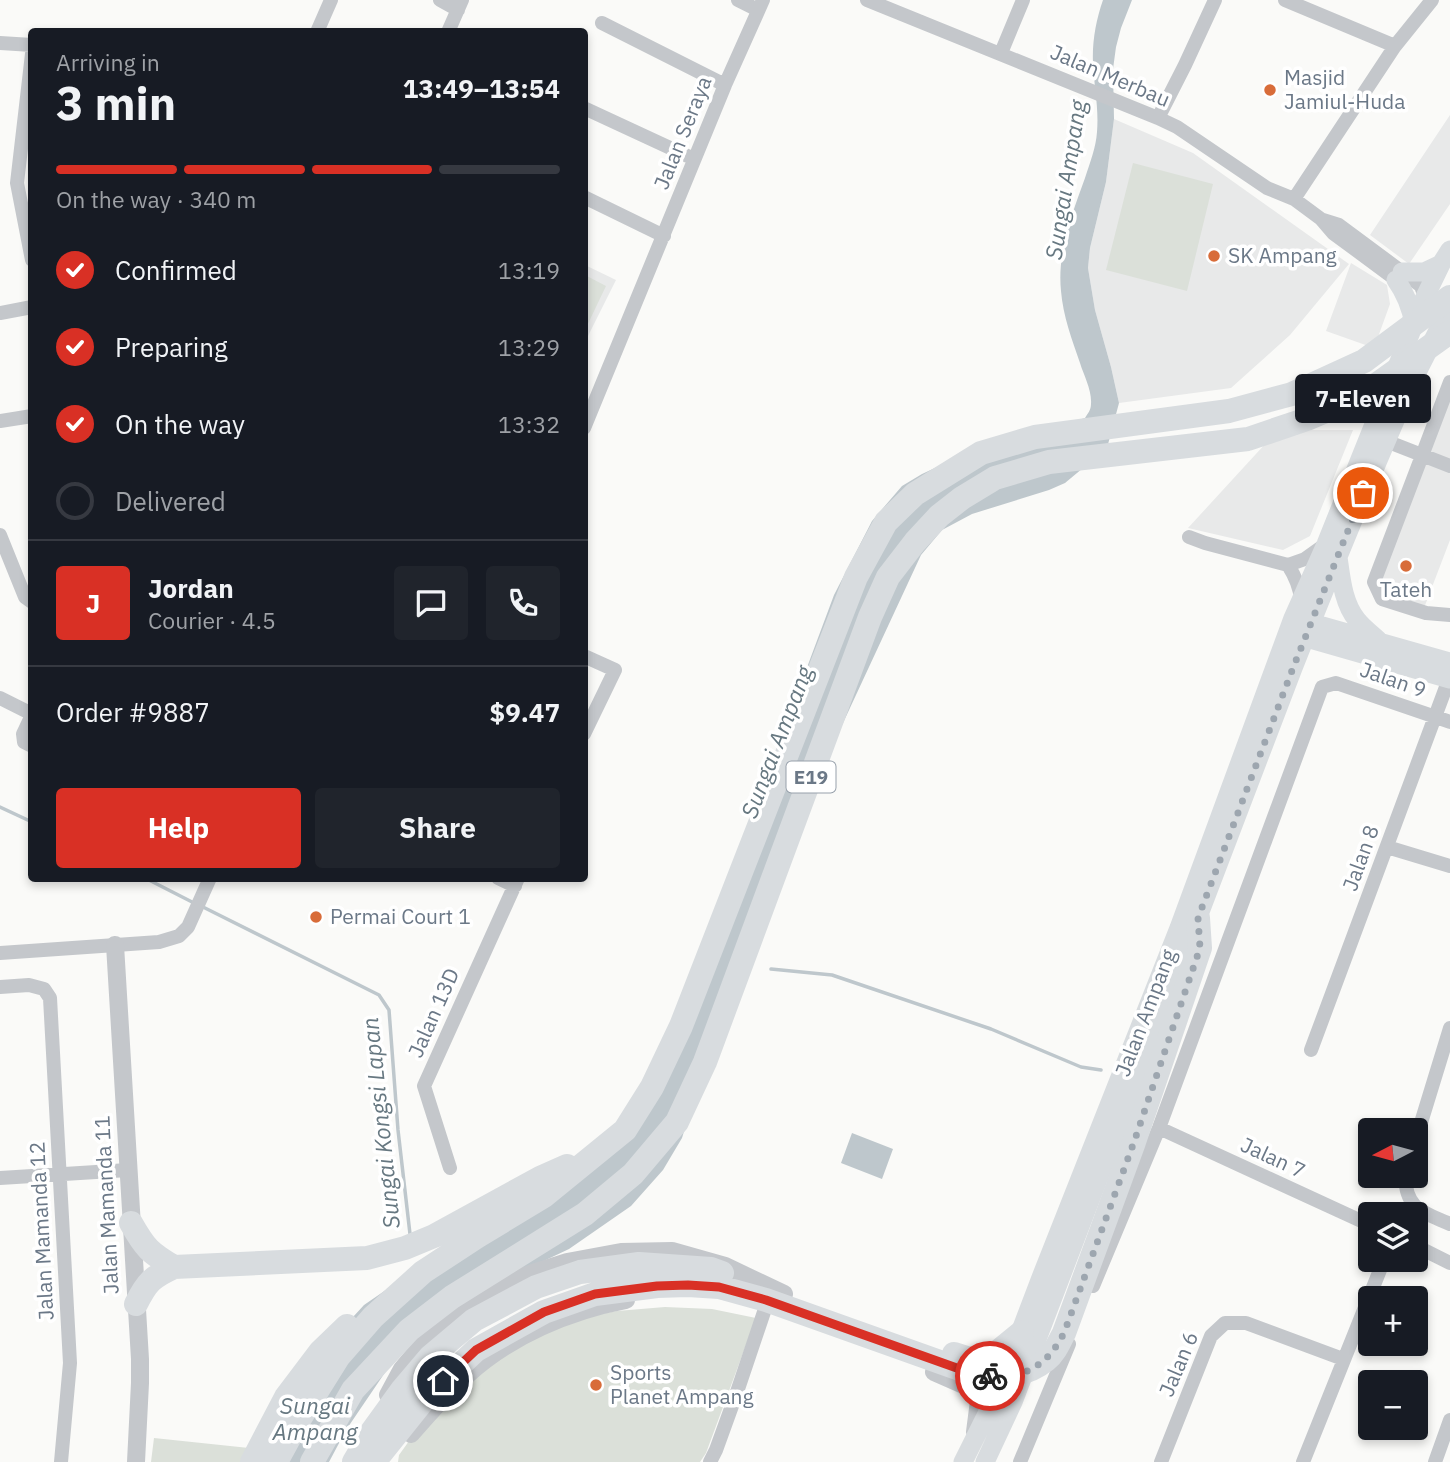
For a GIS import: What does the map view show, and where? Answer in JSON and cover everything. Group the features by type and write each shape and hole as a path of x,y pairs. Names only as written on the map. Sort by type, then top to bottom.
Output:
{"highway":[{"name":"E19","path":"276,1462 339,1356 373,1317 423,1272 544,1196 625,1130 652,1087 681,1026 856,577 886,522 915,494 981,453 1035,437 1229,411 1292,394 1364,361 1450,295"},
{"name":"E19","path":"312,1462 353,1390 409,1330 452,1297 585,1213 633,1174 677,1122 705,1062 870,617 888,577 939,516 995,478 1049,462 1248,439 1307,419 1376,385 1450,332"},
{"path":"374,1462 426,1396 476,1350 544,1312 595,1294 657,1286 719,1287 766,1300 968,1372 993,1376 1021,1374 1046,1360 1056,1349 1064,1333 1134,1142 1200,948 1190,926"},
{"path":"135,1304 145,1286 155,1276 174,1267 367,1258 405,1248 434,1236 540,1178 597,1152"},
{"path":"131,1223 143,1245 174,1267"},
{"path":"356,1462 373,1430 430,1357 474,1320 536,1287 580,1272 639,1264 710,1269 775,1300 976,1361 995,1354 1021,1332"},
{"path":"252,1462 285,1396 320,1352 369,1305 423,1272"},
{"path":"975,1390 982,1380 976,1361"}],"main road":[{"path":"1414,324 1399,276 1424,272 1446,257"},
{"name":"Jalan Ampang","path":"985,1462 1013,1402 1414,324 1446,257"},
{"path":"1408,389 1411,355 1430,311 1425,297 1439,298 1450,295"},
{"name":"Jalan Ampang","path":"963,1462 996,1396 1040,1280 1190,926 1293,668 1301,600 1332,550 1450,303"},
{"path":"1332,550 1352,614 1382,643"},
{"path":"1299,628 1382,643 1450,662"},
{"path":"1299,628 1340,648 1450,679"},
{"path":"1293,668 1319,653 1340,648"}],"street":[{"path":"319,28 331,0"},
{"path":"440,0 460,5 449,28"},
{"path":"738,0 761,5"},
{"name":"Jalan Merbau","path":"867,0 1177,127 1267,188 1294,199 1321,219 1339,225 1399,276 1415,294 1425,297"},
{"path":"1001,53 1023,0"},
{"path":"1153,116 1185,65 1215,0"},
{"path":"1285,0 1395,47"},
{"path":"1294,199 1395,47 1432,0"},
{"name":"Jalan Seraya","path":"588,419 694,159 761,5"},
{"path":"602,23 725,85"},
{"path":"0,43 28,45"},
{"path":"28,88 17,183 28,239"},
{"path":"588,110 694,159"},
{"path":"588,199 664,236"},
{"path":"0,313 28,308"},
{"path":"1450,382 1374,582 1382,599 1426,613 1450,615"},
{"path":"0,421 28,417"},
{"path":"1386,441 1450,467"},
{"path":"0,535 28,599"},
{"path":"1189,537 1288,565 1332,550"},
{"path":"1288,565 1297,580 1301,600"},
{"path":"588,658 615,670 588,727"},
{"name":"Jalan 8","path":"1311,1051 1450,679"},
{"name":"Jalan 9","path":"1159,1128 1322,687 1336,682 1450,722"},
{"path":"0,698 28,713"},
{"path":"28,723 23,734 28,744"},
{"path":"1387,847 1450,866"},
{"name":"Jalan 13D","path":"450,1168 424,1086 517,882"},
{"path":"0,953 159,942 179,936 188,927 207,885"},
{"name":"Jalan Mamanda 11","path":"115,945 140,1383 135,1462"},
{"name":"Jalan Mamanda 12","path":"0,987 29,985 44,989 50,998 70,1363 61,1462"},
{"path":"1422,1118 1450,1028"},
{"path":"1020,1462 1159,1128"},
{"name":"Jalan 7","path":"1159,1128 1358,1219"},
{"path":"0,1178 128,1170"},
{"path":"1406,1188 1420,1211 1450,1224"},
{"path":"356,1462 402,1369 429,1337 469,1304 514,1279 567,1262 621,1252 673,1251 725,1266 775,1300 975,1390 979,1401 974,1439"},
{"path":"1428,1253 1450,1263"},
{"path":"1303,1462 1379,1272"},
{"path":"386,1462 468,1374 510,1343 558,1319 607,1304 667,1295 746,1301 775,1300"},
{"path":"710,1462 775,1300"},
{"name":"Jalan 6","path":"1161,1462 1211,1336 1225,1323 1246,1323 1343,1359"},
{"path":"393,1385 396,1402 404,1413 415,1417 427,1416"},
{"path":"1435,1462 1450,1420"}],"shaded area":[{"path":"1450,115 1450,204 1409,264 1370,235"},
{"name":"SK Ampang","path":"1114,119 1193,153 1349,264 1290,335 1231,388 1119,403 1095,310 1088,268 1090,248 1106,182"},
{"path":"1133,163 1213,184 1187,291 1106,270"},
{"path":"1351,263 1387,285 1390,304 1374,348 1326,331"},
{"path":"588,266 616,280 588,336"},
{"path":"588,277 606,286 588,324"},
{"path":"1450,391 1450,540 1424,608 1385,595 1378,583"},
{"path":"1278,430 1353,430 1310,536 1283,550 1188,528"},
{"name":"Sports Planet Ampang","path":"665,1307 712,1309 756,1318 706,1453 700,1462 398,1462 399,1455 417,1430 467,1378 535,1336 590,1316"},
{"path":"154,1438 249,1448 245,1462 151,1462"}],"water":[{"name":"Sungai Ampang","path":"1103,0 1132,0 1116,47 1113,69 1114,119 1106,182 1090,248 1088,268 1095,310 1119,403 1107,448 1065,483 972,514 942,530 921,555 745,934 682,1138 663,1170 631,1206 569,1249 474,1294 418,1332 386,1371 346,1430 329,1462 268,1462 331,1341 364,1305 415,1270 588,1169 668,1040 834,595 872,521 902,486 922,474 963,455 1085,418 1089,411 1090,394 1066,319 1060,276 1067,233 1096,138 1093,47"},
{"path":"852,1133 893,1149 882,1179 841,1163"}],"waterway":[{"name":"Sungai Kongsi Lapan","path":"0,807 28,820"},
{"name":"Sungai Kongsi Lapan","path":"153,882 196,904"},
{"name":"Sungai Kongsi Lapan","path":"203,907 379,995 389,1010 398,1130 410,1234"},
{"path":"771,969 832,975 991,1029 1081,1067 1101,1070"}],"way so far":[{"path":"990,1376 1021,1374 1046,1360 1056,1349 1064,1333 1134,1142 1200,948 1198,918 1363,493"}],"place":[{"name":"Masjid Jamiul-Huda","path":"1270,90"},
{"name":"SK Ampang","path":"1214,256"},
{"name":"7-Eleven","path":"1363,493"},
{"name":"Tateh","path":"1406,566"},
{"name":"Permai Court 1","path":"316,917"},
{"name":"Sports Planet Ampang","path":"596,1385"}],"route":[{"path":"443,1381 476,1350 544,1312 595,1294 688,1285 719,1287 766,1300 968,1372 990,1376"}]}
